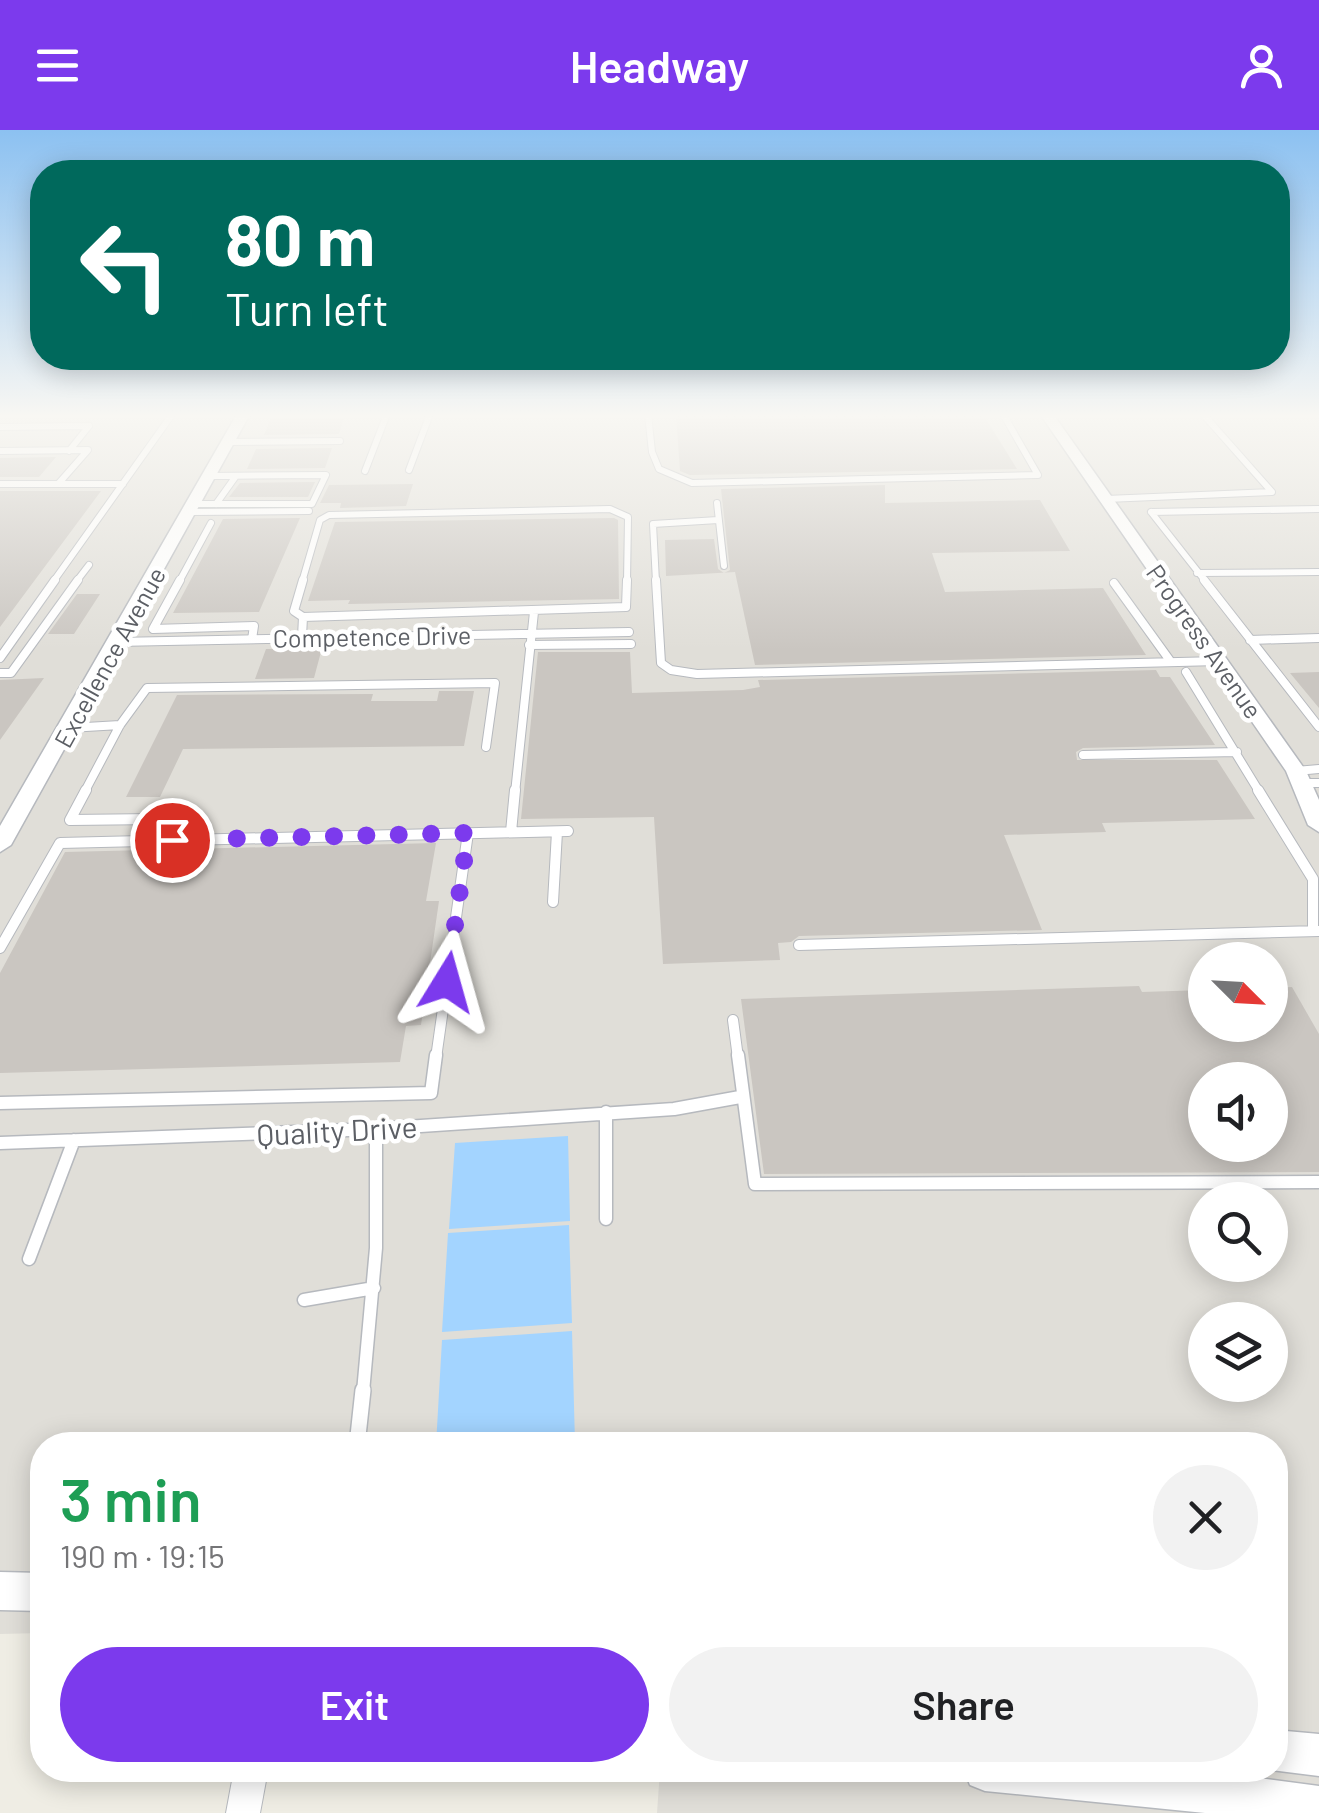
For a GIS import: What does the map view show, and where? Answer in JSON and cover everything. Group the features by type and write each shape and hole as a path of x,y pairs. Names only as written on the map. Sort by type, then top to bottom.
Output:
{"street":[{"name":"Excellence Avenue","path":"0,845 70,728 200,493"},
{"name":"Progress Avenue","path":"1101,493 1306,779 1319,825"},
{"path":"0,1592 30,1592"},
{"path":"1288,1752 1319,1755"},
{"path":"244,1813 249,1782"},
{"path":"1125,1782 1294,1808"}],"lane":[{"path":"0,658 116,493"},
{"path":"216,504 224,493"},
{"path":"192,508 216,504 312,504 318,493"},
{"path":"1106,499 1259,493"},
{"path":"716,503 724,566"},
{"path":"192,508 309,512"},
{"path":"610,509 628,517 626,607 534,612 303,617 294,611 320,520 329,515 610,509"},
{"path":"1319,509 1151,512 1319,727"},
{"path":"718,520 661,520 654,524 661,663 671,670 697,674 1219,661"},
{"path":"212,523 153,629 254,626 252,639"},
{"path":"0,673 11,673 89,565 67,565"},
{"path":"1197,573 1319,572"},
{"path":"1114,583 1171,662"},
{"path":"512,832 534,612"},
{"path":"302,638 303,617"},
{"name":"Competence Drive","path":"116,642 629,632"},
{"path":"1250,640 1319,638"},
{"path":"529,645 631,644"},
{"path":"799,946 1316,931 1313,879 1186,672"},
{"path":"156,820 70,820 120,725 147,688 495,683 486,747"},
{"path":"70,728 120,725"},
{"path":"1083,755 1236,752"},
{"path":"1306,779 1319,769"},
{"path":"0,948 60,844 562,832 553,902"},
{"path":"0,1103 431,1093 468,833"},
{"path":"733,1020 740,1097 755,1184 1319,1182"},
{"name":"Quality Drive","path":"0,1144 376,1129 674,1109 740,1097"},
{"path":"606,1112 606,1218"},
{"path":"358,1432 374,1288 379,1166 376,1129"},
{"path":"29,1259 74,1140"},
{"path":"304,1300 374,1288"}],"shaded area":[{"path":"0,493 1319,493 1319,1813 657,1813 659,1782 1288,1782 1288,1432 30,1432 30,1633 0,1634"}],"water":[{"path":"568,1136 570,1221 449,1229 455,1143"},
{"path":"569,1225 572,1323 442,1332 448,1233"},
{"path":"572,1331 575,1432 437,1432 442,1340"}],"building":[{"path":"0,493 100,493 0,627"},
{"path":"233,493 310,493 308,497 229,497"},
{"path":"325,493 410,493 406,506 340,508 341,503 320,503"},
{"path":"721,493 885,493 885,503 1040,500 1070,551 932,553 945,592 1103,588 1146,655 755,665 735,572 725,573 730,570"},
{"path":"300,518 259,612 173,613 223,519"},
{"path":"618,520 619,599 348,604 350,600 308,601 335,522"},
{"path":"714,539 718,569 724,573 666,576 665,540"},
{"path":"77,594 100,594 74,634 48,634"},
{"path":"322,648 314,678 255,679 266,649"},
{"path":"538,652 630,652 632,693 743,690 760,687 758,680 1156,670 1160,677 1170,677 1215,745 1083,748 1076,752 1077,760 1217,760 1255,819 1102,823 1106,832 1004,835 1042,930 799,936 791,942 778,943 780,960 663,964 654,817 521,819"},
{"path":"1319,672 1319,708 1290,673"},
{"path":"44,678 0,740 0,680"},
{"path":"439,691 474,691 464,746 183,749 160,797 126,797 177,695 373,694 371,701 437,701"},
{"path":"436,843 426,901 439,901 421,1025 406,1026 400,1062 0,1073 0,973 65,852"},
{"path":"1139,986 1142,992 1188,991 1188,1042 1288,1042 1288,987 1292,987 1319,1034 1319,1172 764,1174 741,999"}],"route":[{"path":"172,840 468,833 447,982"}]}
